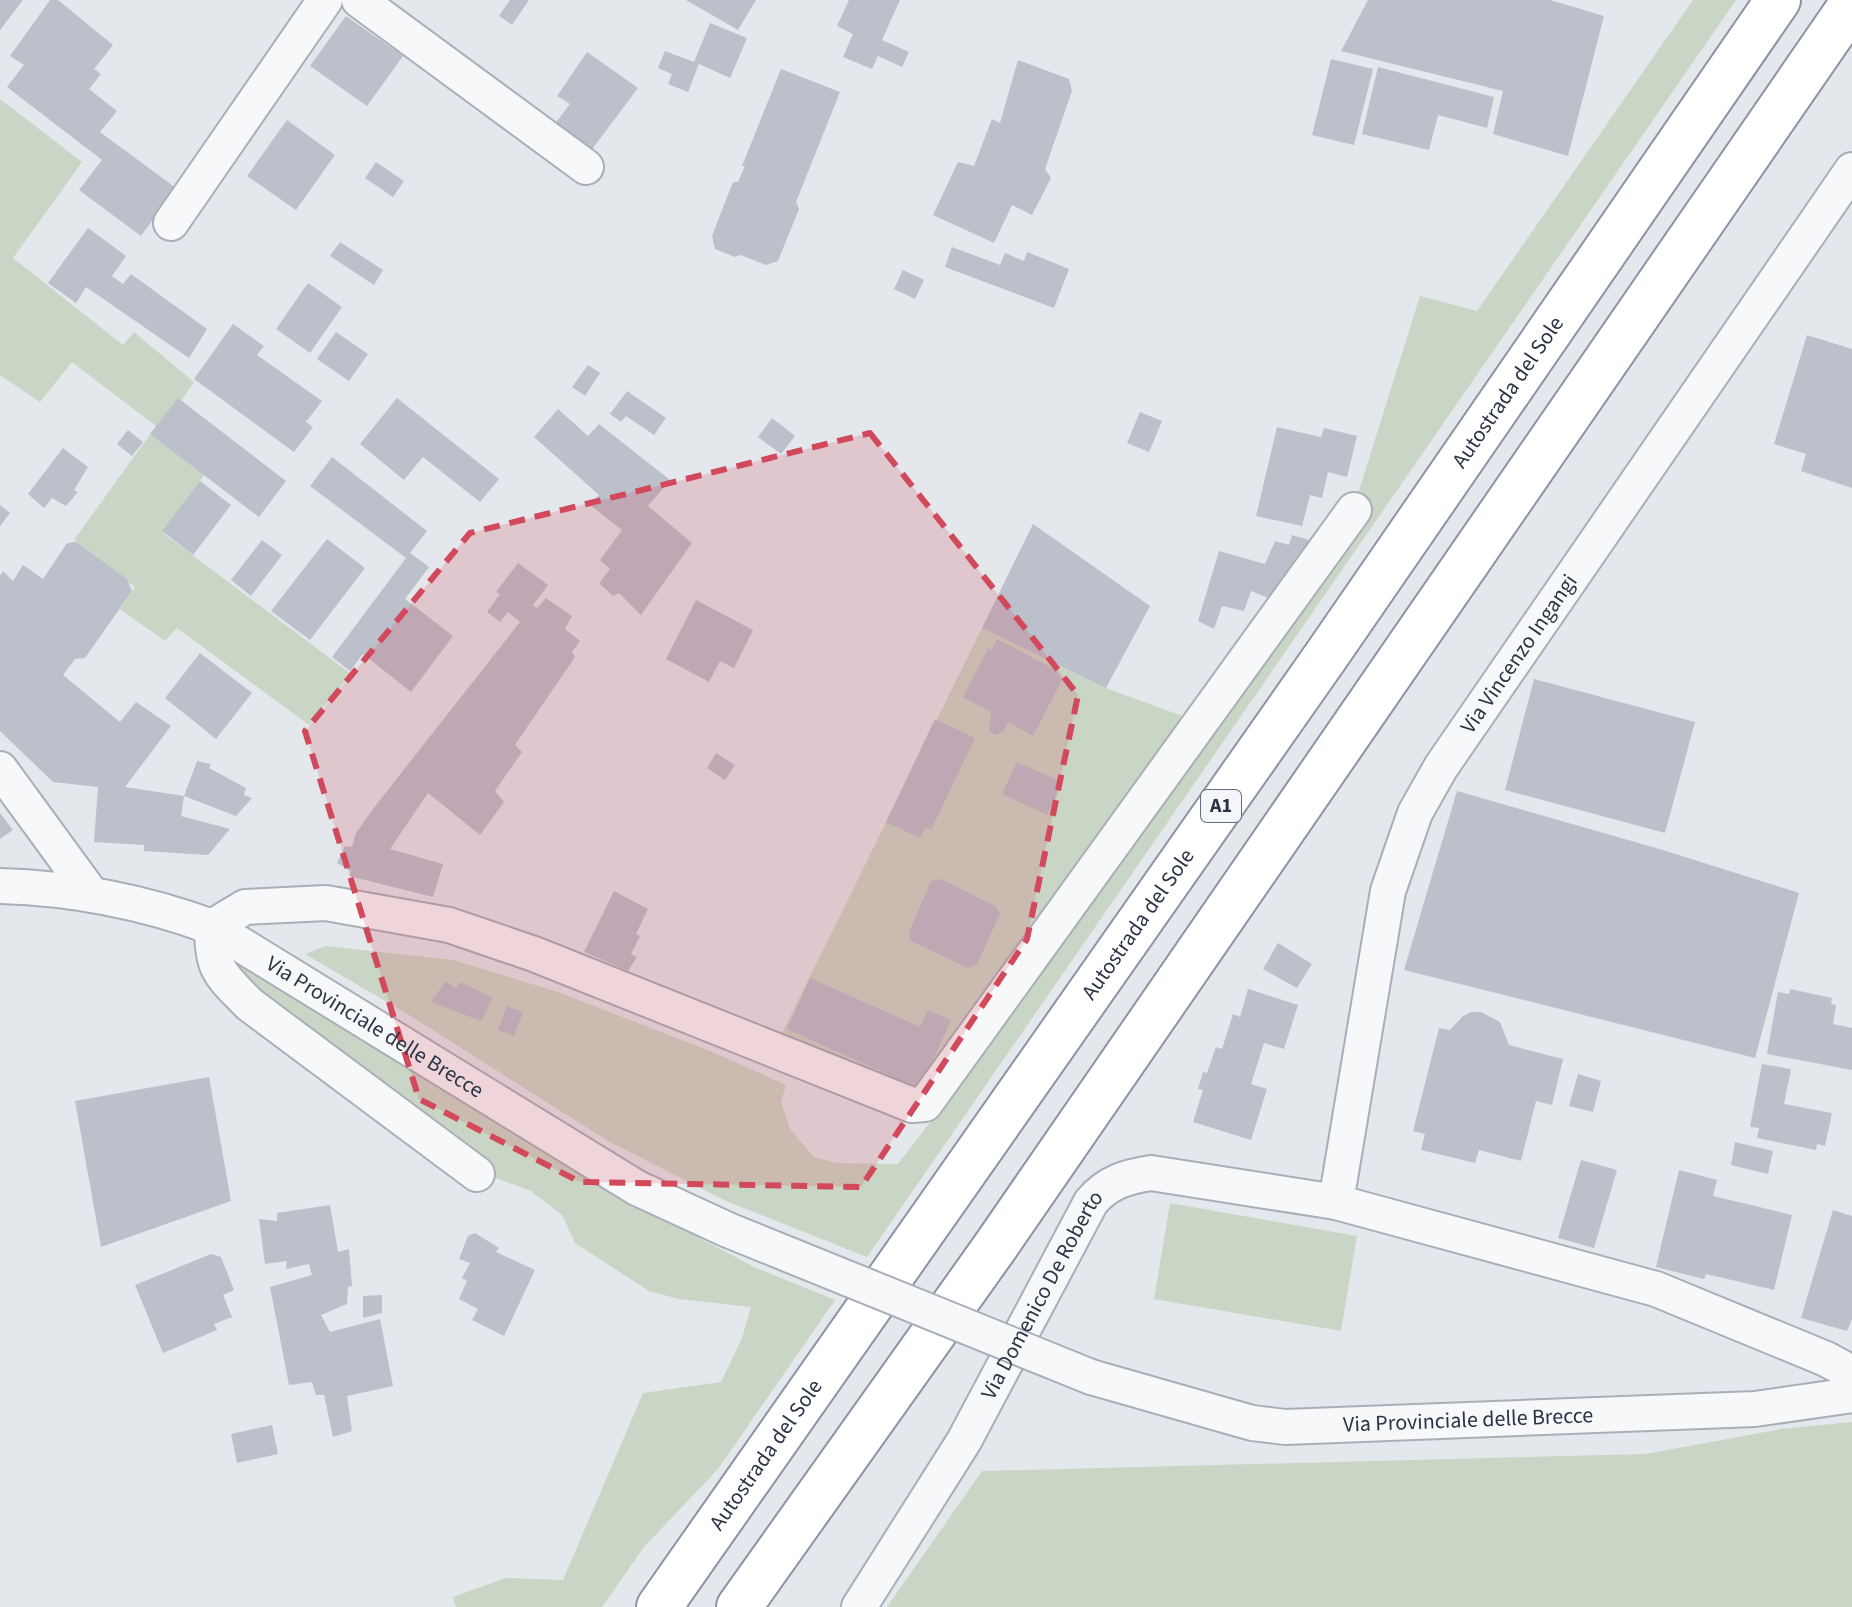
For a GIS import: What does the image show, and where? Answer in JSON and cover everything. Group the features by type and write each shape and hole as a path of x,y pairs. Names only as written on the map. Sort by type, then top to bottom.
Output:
{"highway":[{"name":"Autostrada del Sole","path":"659,1607 1317,669 1778,0"},
{"path":"739,1607 995,1247 1852,4"},
{"path":"771,1607 995,1247"}],"street":[{"path":"171,223 325,0"},
{"path":"366,2 586,167"},
{"name":"Via Vincenzo Ingangi","path":"1336,1202 1388,891 1415,813 1450,754 1852,170"},
{"path":"477,1174 249,1004 219,973 212,957 212,927 245,907 326,903 449,925 534,954 912,1105 925,1104 1354,510"},
{"path":"0,769 92,895"},
{"name":"Via Provinciale delle Brecce","path":"0,886 92,895 164,910 212,927 637,1188 728,1230 1091,1377 1252,1423 1285,1427 1755,1409 1852,1395"},
{"name":"Via Domenico De Roberto","path":"859,1607 964,1441 1091,1202 1102,1189 1115,1181 1151,1173 1336,1202"},
{"path":"1336,1202 1656,1289 1826,1359 1852,1373"}],"highlighted area":[{"path":"870,433 1078,695 1027,939 861,1187 580,1182 419,1099 305,731 470,533"}],"green space":[{"path":"1693,0 1736,0 867,1257 726,1201 608,1141 409,1015 305,954 326,946 453,960 558,992 715,1053 786,1085 781,1102 790,1129 814,1157 837,1163 898,1164 1023,1001 1370,503 1357,497 1420,296 1477,311"},
{"path":"0,99 82,162 13,258 123,345 134,332 194,382 180,402 230,439 163,533 351,674 309,725 177,628 165,641 120,609 135,587 74,540 156,426 72,362 40,402 0,375"},
{"path":"982,628 1106,688 1193,720 926,1093 780,1037"},
{"path":"239,965 326,1010 662,1218 754,1267 835,1300 718,1469 644,1547 602,1607 456,1607 453,1597 506,1578 563,1580 643,1393 721,1382 742,1338 751,1307 679,1299 649,1291 575,1243 562,1215 531,1191 488,1175 242,986"},
{"path":"1170,1203 1357,1236 1341,1331 1154,1299"},
{"path":"1852,1422 1852,1607 887,1607 982,1471 1646,1454 1781,1429"}],"building":[{"path":"0,0 23,0 0,30"},
{"path":"50,0 58,0 113,45 94,69 101,74 89,89 117,111 100,132 176,188 141,236 79,190 102,160 7,87 24,65 10,56"},
{"path":"510,0 529,0 512,25 499,16"},
{"path":"686,0 756,0 738,30"},
{"path":"849,0 900,0 882,40 909,52 902,67 878,56 872,69 843,57 853,34 837,26"},
{"path":"1368,0 1550,0 1604,16 1568,156 1493,134 1503,91 1341,51"},
{"path":"346,16 403,56 367,106 310,66"},
{"path":"710,23 747,38 730,78 699,64 688,92 668,84 672,74 658,68 665,51 694,62"},
{"path":"587,52 638,88 590,152 554,125 570,104 557,96"},
{"path":"1331,59 1373,69 1354,145 1312,135"},
{"path":"1018,60 1069,79 1072,91 1045,169 1051,178 1032,215 1012,205 994,243 933,215 958,162 974,166 992,119 1000,123"},
{"path":"1378,67 1494,97 1487,128 1438,115 1429,150 1362,134"},
{"path":"781,69 840,92 796,202 799,209 778,261 766,265 715,249 712,236 733,182 738,182 745,166 742,166"},
{"path":"287,120 335,155 296,210 247,176"},
{"path":"376,162 404,181 393,197 365,178"},
{"path":"88,228 126,256 112,276 123,284 131,274 207,329 189,358 86,287 76,303 48,283"},
{"path":"340,242 383,270 374,285 330,256"},
{"path":"952,247 1000,265 1005,253 1024,261 1027,252 1069,269 1054,308 945,267"},
{"path":"903,270 924,280 915,299 894,289"},
{"path":"308,283 342,307 310,353 276,329"},
{"path":"233,324 264,346 257,355 322,401 306,422 313,427 294,452 194,379"},
{"path":"336,332 368,354 349,381 317,359"},
{"path":"1807,335 1852,349 1852,488 1801,471 1806,454 1774,444"},
{"path":"588,365 600,373 585,396 572,387"},
{"path":"627,391 666,418 654,435 626,416 621,422 610,414"},
{"path":"178,398 286,481 259,517 150,434"},
{"path":"397,398 499,479 480,502 423,457 404,480 360,444"},
{"path":"558,409 588,436 599,424 670,480 648,506 692,543 641,615 619,593 613,596 599,583 610,569 600,560 622,530 590,505 599,495 534,437"},
{"path":"1140,412 1162,421 1149,452 1127,443"},
{"path":"772,418 795,436 781,454 758,437"},
{"path":"1277,427 1321,437 1324,428 1357,436 1347,477 1328,472 1322,498 1310,495 1302,526 1256,516"},
{"path":"128,430 143,442 132,456 117,444"},
{"path":"63,448 88,467 74,490 78,492 66,506 52,498 44,508 28,494"},
{"path":"332,457 427,531 410,553 429,567 405,599 453,636 411,692 363,654 350,671 332,657 406,558 310,486"},
{"path":"200,481 231,505 193,555 162,531"},
{"path":"0,505 10,513 0,526"},
{"path":"1033,524 1150,606 1106,688 982,628"},
{"path":"1292,535 1309,540 1285,594 1271,599 1251,591 1244,611 1222,606 1214,629 1198,621 1219,551 1265,564 1275,541 1289,545"},
{"path":"327,539 365,568 310,640 271,611"},
{"path":"262,540 282,555 251,596 231,580"},
{"path":"76,542 127,579 132,591 85,658 75,659 63,675 120,722 136,702 171,726 125,787 184,796 181,816 230,829 208,855 144,851 144,845 94,842 98,787 53,782 0,731 0,576 3,571 13,581 23,565 43,579 67,543"},
{"path":"518,563 548,585 533,605 537,608 546,598 572,616 565,629 580,641 572,652 575,657 515,745 522,752 495,791 504,802 480,835 428,793 390,849 443,864 433,897 349,876 351,871 337,863 345,846 352,847 356,833 376,805 520,622 508,612 500,622 487,612 500,594 496,592"},
{"path":"696,600 753,630 734,668 720,661 709,682 666,659"},
{"path":"997,639 1056,670 1062,680 1033,736 1008,722 1004,731 997,735 992,733 989,729 991,712 963,697 988,648 992,650"},
{"path":"200,653 252,693 216,739 165,698"},
{"path":"1534,679 1695,722 1665,833 1505,790"},
{"path":"935,719 975,738 931,830 925,827 920,838 886,822"},
{"path":"716,753 735,765 725,780 707,768"},
{"path":"197,761 211,764 209,768 246,788 244,795 252,798 236,816 184,796"},
{"path":"1017,762 1062,782 1047,815 1002,794"},
{"path":"1457,791 1799,893 1755,1058 1404,970"},
{"path":"0,813 13,830 0,839"},
{"path":"941,879 996,907 1000,914 977,964 968,968 911,941 909,932 931,881"},
{"path":"614,891 648,909 631,954 637,957 628,971 584,952"},
{"path":"1278,943 1312,964 1297,988 1263,969"},
{"path":"810,978 920,1027 928,1010 951,1020 920,1089 787,1029"},
{"path":"446,981 456,988 461,982 493,998 481,1021 431,1002"},
{"path":"1248,989 1298,1005 1284,1049 1264,1043 1251,1084 1267,1089 1251,1140 1193,1122 1203,1090 1198,1089 1203,1072 1207,1073 1216,1047 1222,1049 1233,1014 1240,1017"},
{"path":"1790,989 1832,998 1831,1004 1836,1005 1833,1024 1852,1028 1852,1070 1767,1054 1778,992 1789,994"},
{"path":"507,1006 523,1012 514,1036 498,1030"},
{"path":"1471,1012 1481,1012 1500,1022 1509,1045 1563,1059 1552,1105 1536,1101 1521,1161 1479,1150 1475,1163 1421,1150 1425,1134 1413,1131 1439,1028 1450,1030"},
{"path":"1762,1064 1791,1069 1784,1104 1832,1113 1825,1146 1817,1144 1816,1150 1757,1138 1759,1128 1750,1127"},
{"path":"1578,1074 1601,1081 1593,1112 1569,1106"},
{"path":"209,1077 231,1201 101,1247 75,1101"},
{"path":"1735,1142 1773,1151 1768,1174 1731,1165"},
{"path":"1581,1160 1617,1170 1594,1248 1558,1238"},
{"path":"1679,1170 1717,1180 1713,1196 1792,1215 1774,1290 1706,1274 1704,1279 1656,1267"},
{"path":"330,1205 338,1252 349,1249 352,1286 348,1287 347,1304 321,1315 330,1332 380,1319 393,1386 347,1396 352,1431 333,1437 324,1395 316,1395 312,1382 289,1385 270,1287 312,1275 309,1264 286,1269 287,1261 265,1264 259,1219 277,1221 277,1213"},
{"path":"1833,1210 1852,1216 1852,1319 1847,1331 1801,1318"},
{"path":"475,1233 499,1248 496,1252 535,1270 504,1336 472,1320 478,1309 459,1299 467,1281 462,1278 470,1263 459,1259 468,1236"},
{"path":"211,1254 221,1257 234,1290 223,1295 232,1317 214,1324 217,1330 163,1353 135,1285"},
{"path":"382,1295 382,1313 363,1318 363,1296"},
{"path":"272,1425 278,1454 237,1463 231,1434"}]}
